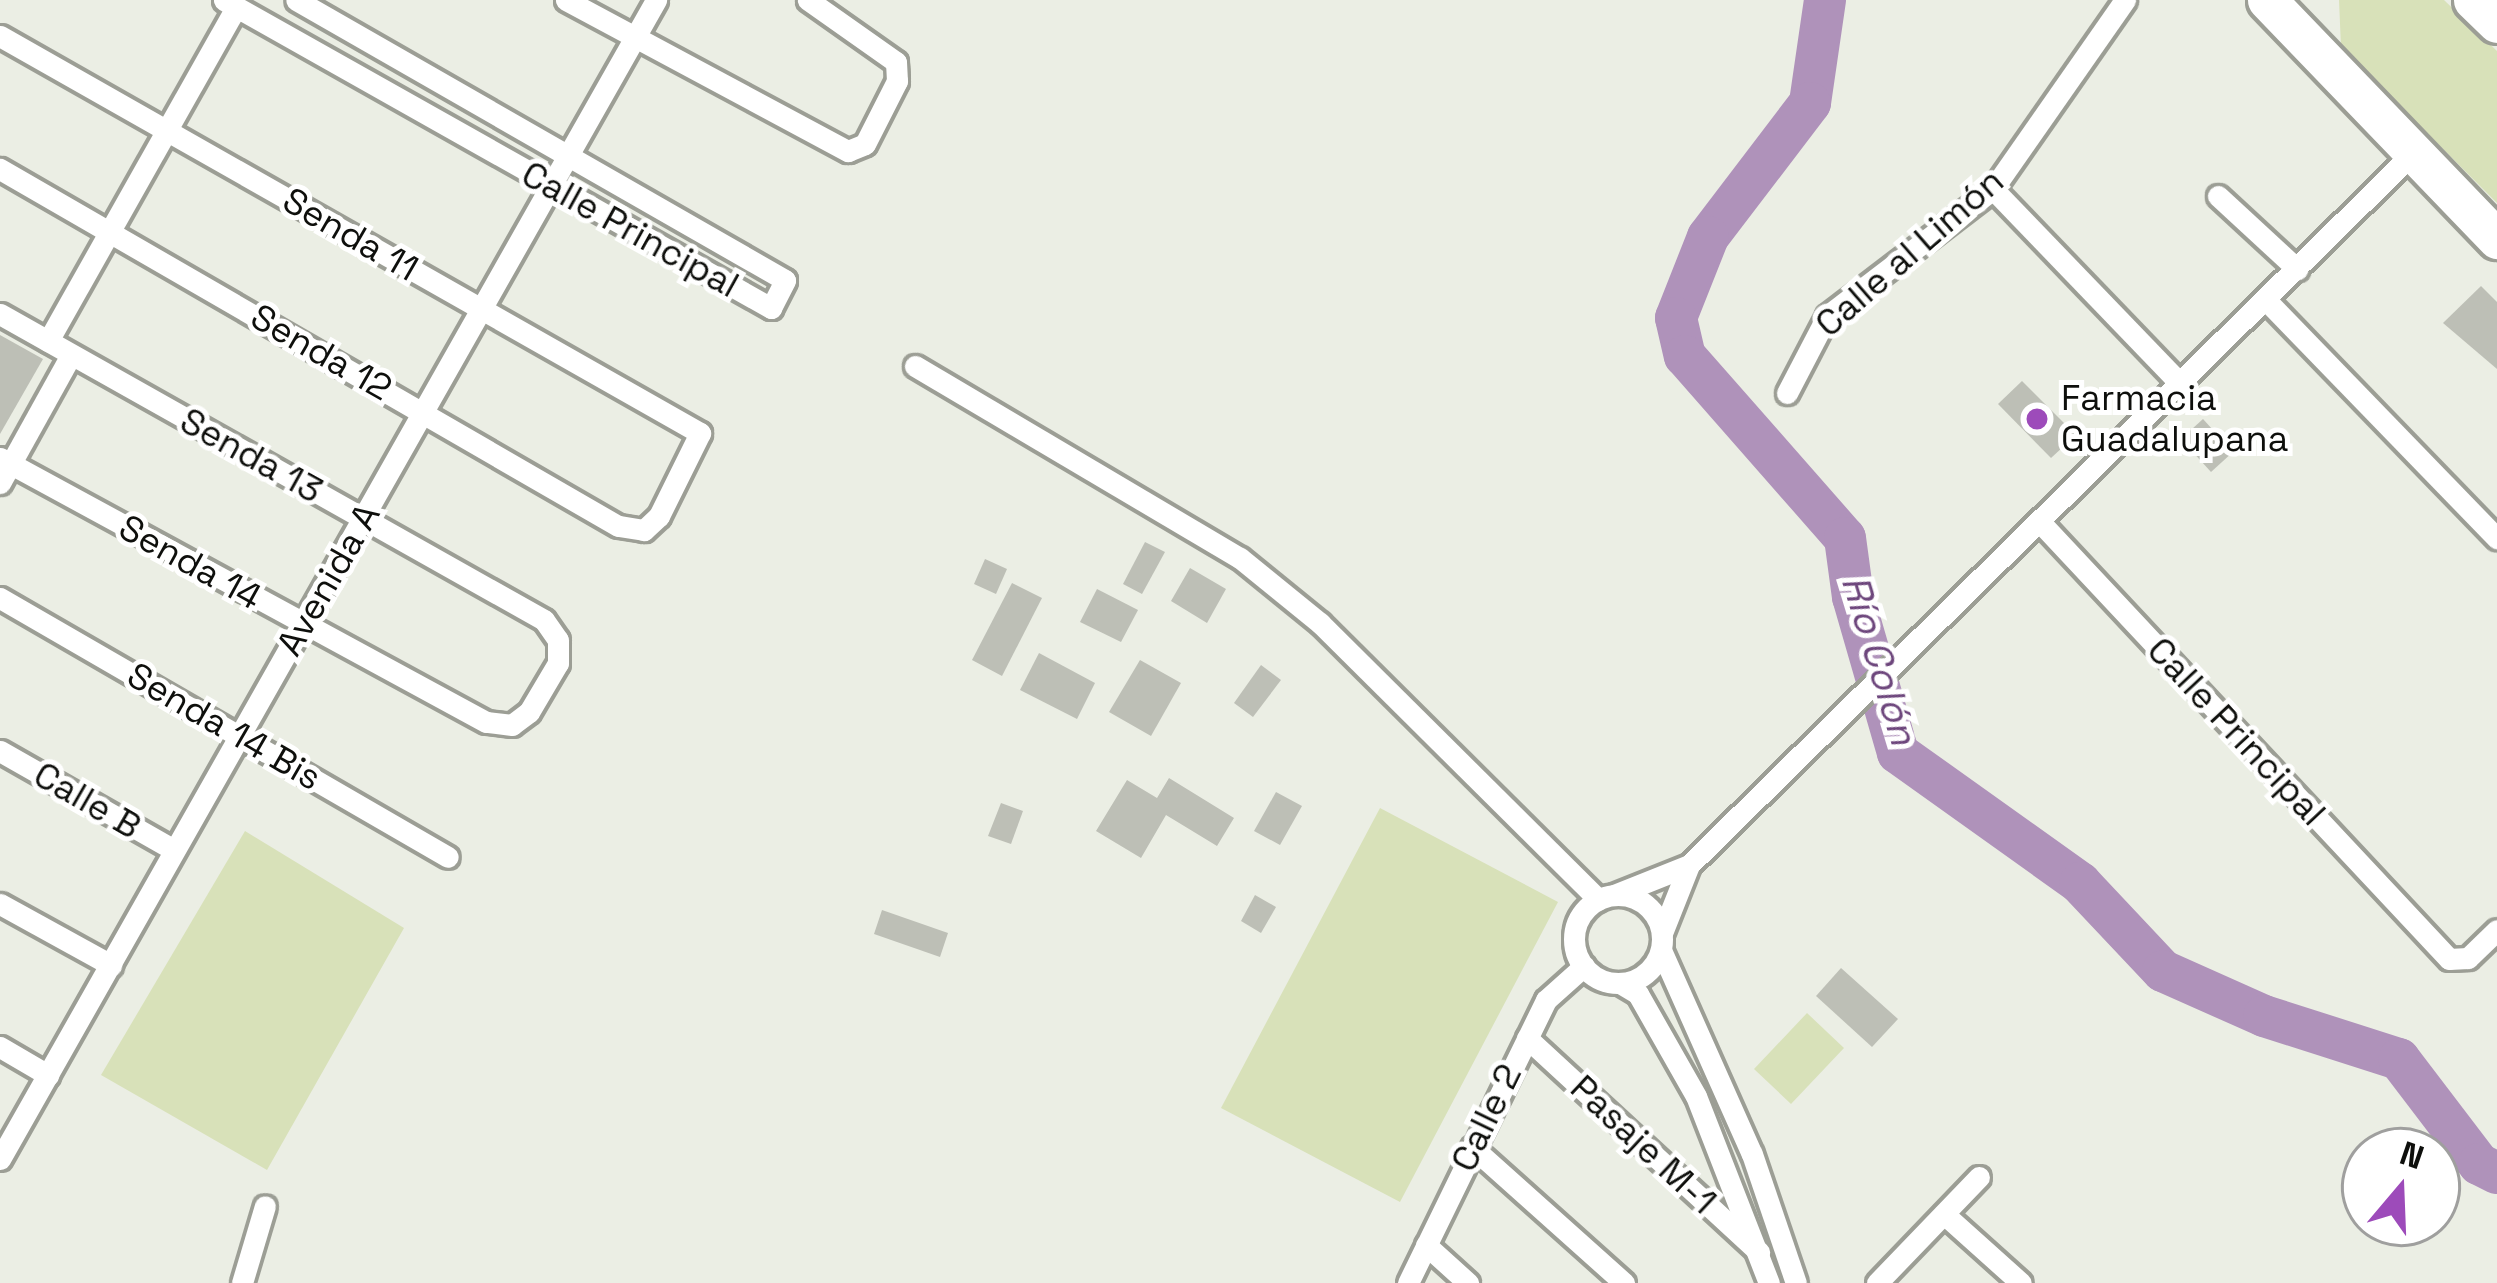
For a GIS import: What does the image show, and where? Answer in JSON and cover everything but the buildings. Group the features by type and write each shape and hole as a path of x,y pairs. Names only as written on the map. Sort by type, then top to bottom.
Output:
{"highway":[{"path":"2267,0 2497,239"},
{"path":"2317,0 2321,32 2359,95"},
{"path":"2474,0 2497,23"}],"street":[{"name":"Calle Principal","path":"230,4 550,188 771,308 784,280 296,0"},
{"path":"566,0 848,151 865,144 898,81 896,62 808,0"},
{"name":"Avenida A","path":"0,1159 656,0"},
{"name":"Calle al Limón","path":"1787,393 1827,316 1994,189 2126,0"},
{"path":"48,341 230,4"},
{"name":"Senda 11","path":"0,36 700,434 644,530"},
{"path":"1769,1283 1685,1076 1638,994 1584,966 1574,937 1606,897 1689,865 2413,154"},
{"name":"Senda 12","path":"0,170 618,526 644,530"},
{"path":"1994,189 2180,383"},
{"path":"2218,196 2297,269"},
{"path":"2266,300 2497,538"},
{"name":"Senda 13","path":"0,314 544,620 557,640 557,663 529,712 512,725"},
{"path":"4,468 71,355"},
{"path":"915,366 1240,558 1320,623 1606,897 1646,904 1752,1154 1796,1283"},
{"name":"Senda 14","path":"4,468 486,722 512,725"},
{"name":"Calle Principal","path":"2038,521 2434,943 2458,961 2497,930"},
{"name":"Senda 14 Bis","path":"0,598 448,856"},
{"name":"Calle B","path":"0,751 174,850"},
{"path":"1620,983 1646,973 1689,865"},
{"path":"0,904 111,965"},
{"name":"Calle 2","path":"1408,1283 1546,1000 1584,966"},
{"name":"Pasaje M-1","path":"1527,1038 1760,1252"},
{"path":"0,1047 48,1075"},
{"path":"1472,1147 1624,1283"},
{"path":"1877,1283 1978,1177"},
{"path":"242,1283 265,1206"},
{"path":"1944,1214 2021,1283"},
{"path":"1426,1246 1468,1283"}],"green space":[{"path":"2339,0 2444,0 2497,51 2497,203 2341,47"},
{"path":"1380,808 1558,902 1400,1202 1221,1108"},
{"path":"245,831 404,928 267,1170 101,1075"},
{"path":"1807,1013 1844,1048 1791,1104 1754,1069"}],"waterway":[{"name":"Río Colón","path":"1825,0 1810,103 1708,237 1676,318 1685,356 1845,538 1853,597 1898,753 2080,883 2163,971 2264,1016 2399,1059 2479,1164 2497,1173"}],"place":[{"name":"Farmacia Guadalupana","path":"2037,419"}]}
